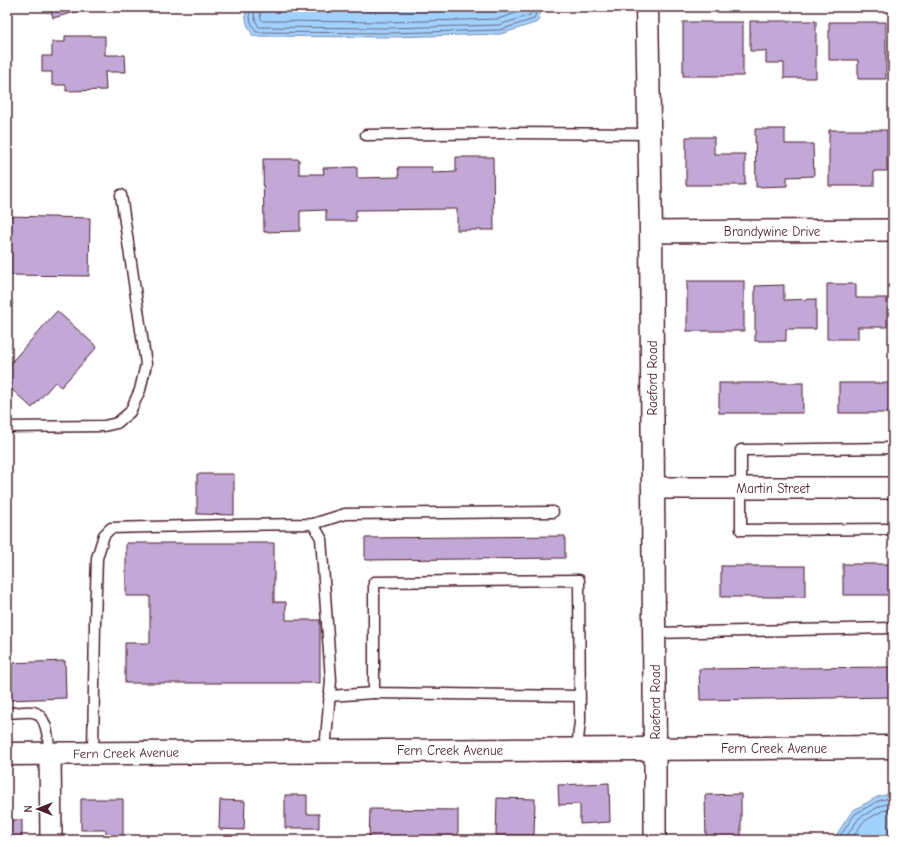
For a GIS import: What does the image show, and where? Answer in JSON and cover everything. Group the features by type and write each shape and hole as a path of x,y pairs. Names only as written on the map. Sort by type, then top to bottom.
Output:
{"street":[{"name":"Raeford Road","path":"647,7 651,232 655,748"},
{"name":"Brandywine Drive","path":"651,232 893,230"},
{"name":"Martin Street","path":"653,488 893,488"},
{"name":"Fern Creek Avenue","path":"7,754 893,747"},
{"path":"655,748 656,840"},
{"path":"50,754 52,840"}],"lane":[{"path":"366,135 513,133 649,134"},
{"path":"7,427 104,426 117,423 130,412 140,390 146,364 121,195"},
{"path":"893,448 741,450 741,530 893,528"},
{"path":"92,753 97,558 104,535 111,528 312,524 345,514 553,512"},
{"path":"312,524 321,538 331,680 325,751"},
{"path":"374,693 374,582 579,580 580,721 577,749"},
{"path":"654,633 893,628"},
{"path":"329,696 374,693 580,696"},
{"path":"7,713 33,712 41,716 45,724 50,754"}],"water":[{"path":"244,7 542,7 538,22 501,34 389,37 253,36 247,24"},
{"path":"893,793 893,840 834,840 852,811 877,797"}],"building":[{"path":"50,7 94,7 53,18"},
{"path":"750,21 816,21 816,78 784,78 784,63 766,63 766,51 750,51"},
{"path":"683,22 743,22 743,76 683,76"},
{"path":"829,22 886,22 886,79 858,79 858,60 829,60"},
{"path":"65,36 105,36 105,55 125,55 126,72 105,72 106,90 66,91 66,85 52,85 52,72 42,72 42,56 52,56 52,42 65,42"},
{"path":"755,129 785,129 785,144 813,144 814,176 787,177 787,186 756,187"},
{"path":"829,130 887,130 887,171 874,171 874,186 829,186"},
{"path":"686,137 714,137 714,154 745,154 745,185 686,185"},
{"path":"456,157 493,157 494,230 457,230 457,209 356,210 356,221 326,221 326,210 300,211 300,231 264,232 263,159 299,159 299,174 324,174 323,168 357,167 357,178 399,177 398,167 432,167 432,173 456,172"},
{"path":"7,216 90,218 89,276 7,275"},
{"path":"687,281 744,281 744,331 687,331"},
{"path":"827,284 856,284 856,298 887,298 887,327 858,327 858,339 827,339"},
{"path":"784,285 784,300 816,299 816,329 786,329 786,341 755,341 755,286"},
{"path":"57,311 97,347 61,387 55,382 32,408 7,385 7,367"},
{"path":"719,383 803,383 803,413 719,413"},
{"path":"839,383 893,383 893,413 839,413"},
{"path":"197,474 234,474 234,515 197,514"},
{"path":"565,536 565,558 365,560 365,538"},
{"path":"126,543 274,543 274,602 286,602 286,620 320,620 320,683 125,683 125,643 150,643 150,596 126,596"},
{"path":"843,564 893,564 893,595 843,595"},
{"path":"721,566 805,566 805,597 721,597"},
{"path":"65,661 66,698 7,700 7,663"},
{"path":"893,667 893,697 700,700 699,669"},
{"path":"609,783 610,822 580,824 580,804 559,805 558,785"},
{"path":"741,794 741,840 706,840 705,795"},
{"path":"285,795 307,795 307,814 319,814 319,828 285,828"},
{"path":"497,798 535,799 534,835 496,835"},
{"path":"81,799 123,799 123,838 106,838 106,830 81,830"},
{"path":"220,800 245,801 244,830 219,829"},
{"path":"370,809 458,810 458,840 369,840"},
{"path":"7,820 22,820 22,840 7,840"}]}
